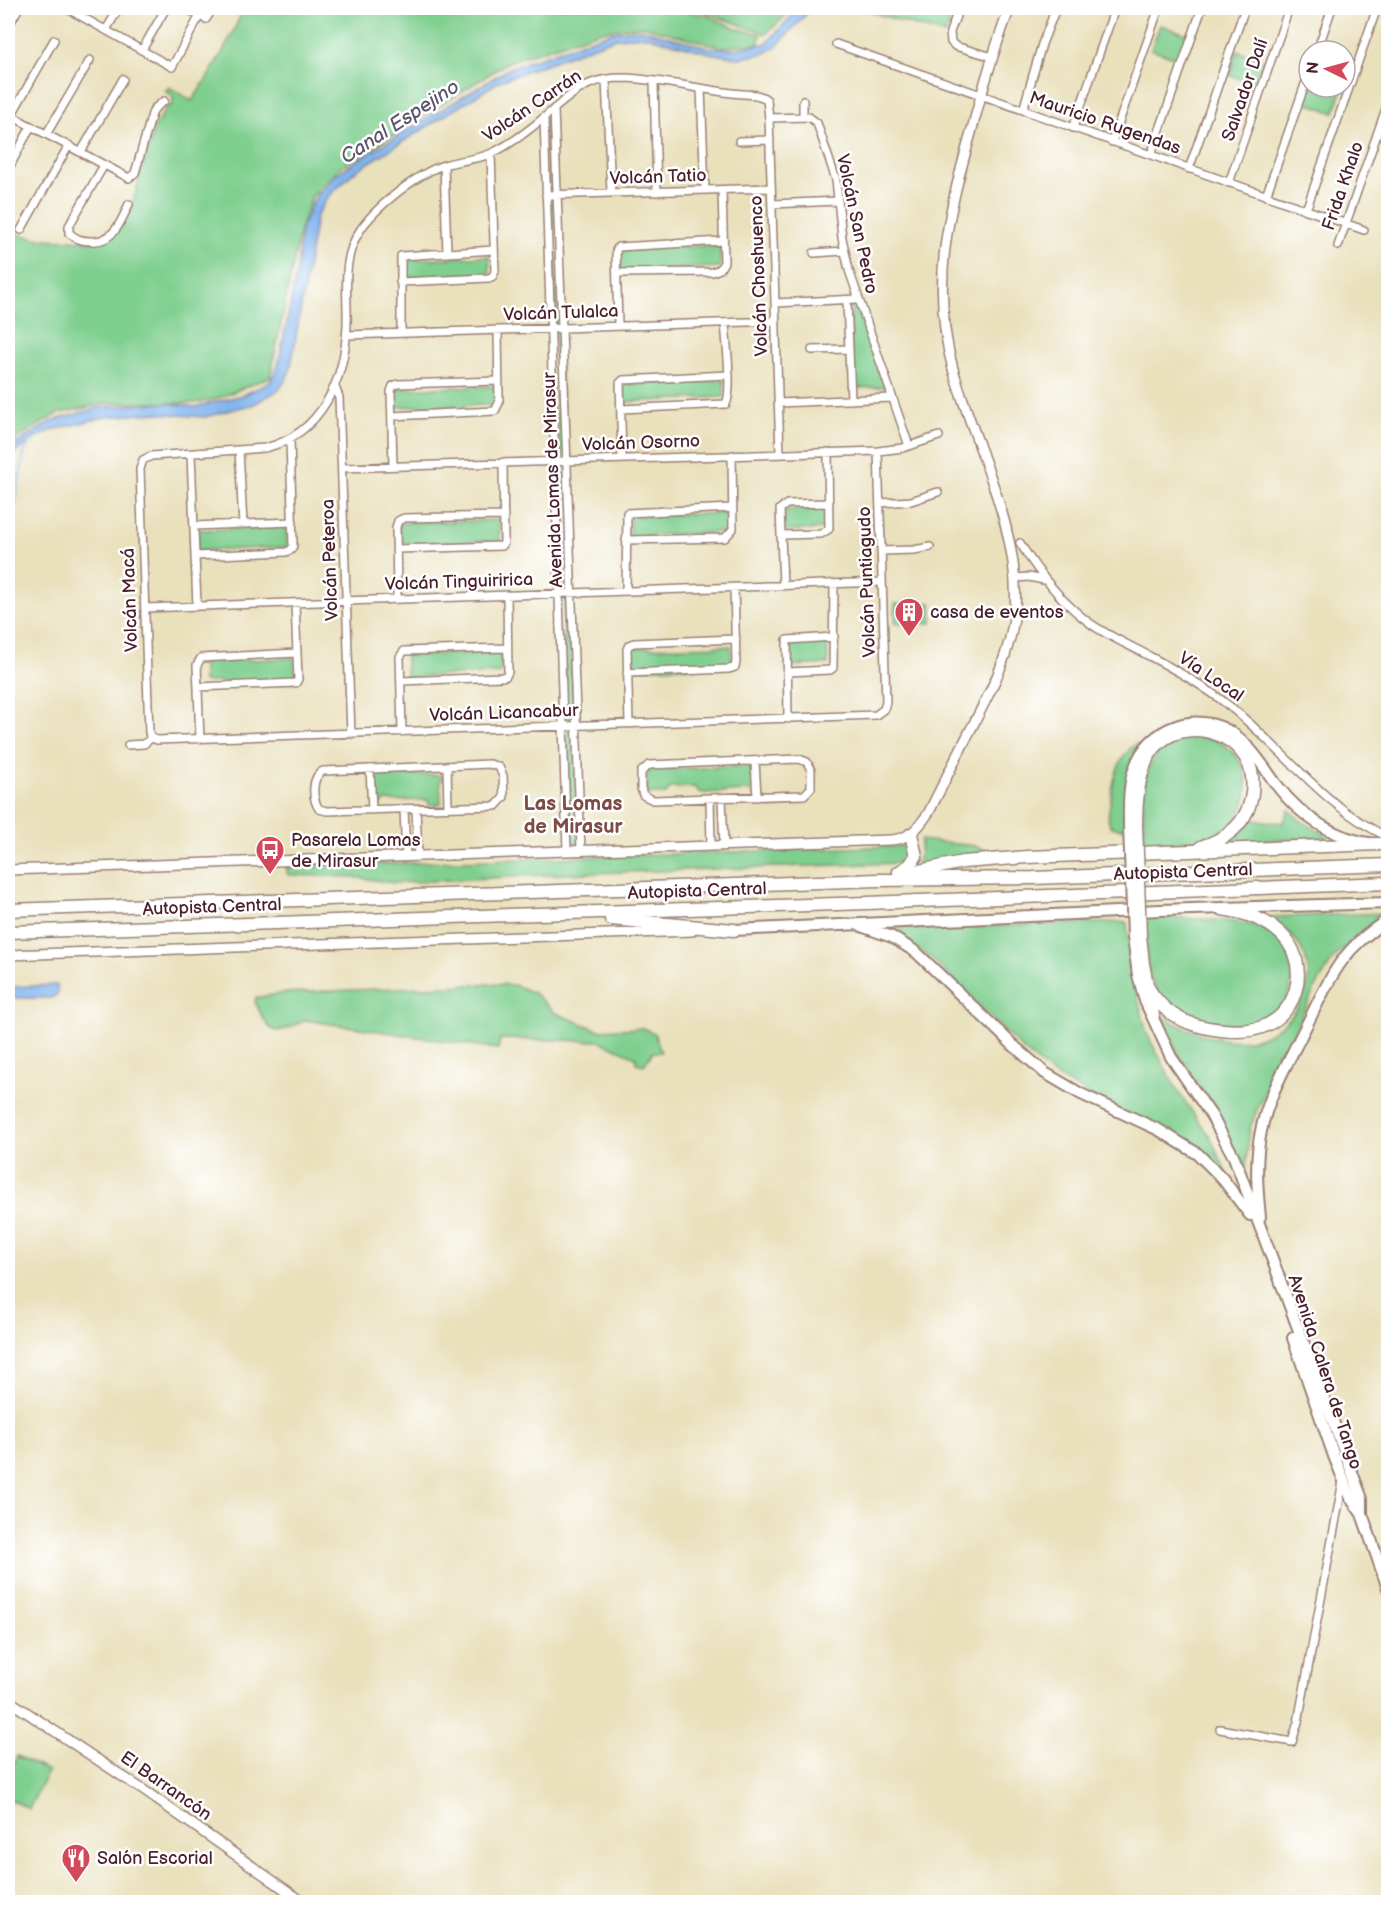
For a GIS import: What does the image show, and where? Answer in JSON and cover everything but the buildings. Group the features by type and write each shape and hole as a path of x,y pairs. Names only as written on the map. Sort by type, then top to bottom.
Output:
{"highway":[{"path":"1153,1015 1137,936 1133,825 1136,795 1139,778 1155,748 1173,735 1187,731 1202,731 1222,736 1239,749 1249,764 1253,781 1251,801 1241,821 1231,832 1220,840 1189,851"},
{"path":"878,880 913,862 916,853 911,834"},
{"path":"878,880 977,860 1386,842"},
{"name":"Autopista Central","path":"8,910 878,880 1033,878 1389,866"},
{"name":"Autopista Central","path":"8,932 1389,883"},
{"path":"1147,986 1160,1005 1171,1014 1202,1026 1244,1031 1261,1028 1279,1018 1293,999 1298,984 1298,969 1292,947 1280,932 1261,920 1222,909"},
{"path":"538,914 734,930"}],"main road":[{"path":"1133,825 1132,777 1137,761 1145,748 1155,737 1168,729 1190,723 1205,723 1226,730 1245,743 1287,798 1312,820 1344,836 1386,842"},
{"path":"734,930 1389,903"},
{"path":"1263,1235 1258,1196 1257,1156 1261,1130 1271,1097 1335,971 1363,938 1389,920"},
{"path":"852,924 884,933 911,948 1045,1073 1082,1094 1165,1134 1198,1154 1234,1193 1263,1235"},
{"name":"Avenida Calera de Tango","path":"1137,936 1141,987 1171,1057 1211,1115 1228,1146 1362,1499 1362,1514"},
{"name":"Avenida Calera de Tango","path":"1275,1271 1280,1296 1299,1355 1343,1479 1351,1498 1362,1514 1389,1588"}],"street":[{"path":"71,8 172,67 203,17 213,8"},
{"path":"106,30 119,8"},
{"path":"142,50 166,8"},
{"path":"186,8 203,17"},
{"path":"959,8 950,32 951,42 956,46 993,57"},
{"path":"8,870 891,840 902,839 911,834 928,812 1001,669 1014,619 1014,578 1011,553 1003,520 952,366 942,306 942,261 946,234 981,96 1010,8"},
{"path":"1023,111 1042,44 1056,8"},
{"path":"1073,128 1115,8"},
{"path":"1112,142 1159,8"},
{"path":"1151,156 1202,8"},
{"path":"1189,169 1245,8"},
{"name":"Salvador Dalí","path":"1229,183 1289,8"},
{"path":"1321,39 1332,8"},
{"path":"1306,210 1377,8"},
{"path":"8,27 18,9"},
{"path":"54,40 9,115 129,178 133,177 154,109 164,101"},
{"name":"Mauricio Rugendas","path":"836,44 1364,230"},
{"path":"47,133 90,60"},
{"name":"Volcán Carrán","path":"143,460 151,456 273,446 290,439 317,417 335,387 346,335 347,265 352,247 359,232 371,217 413,181 444,165 476,160 491,154 509,143 580,88 606,80 623,78 760,95 765,98"},
{"path":"81,152 123,79"},
{"path":"606,80 611,193"},
{"path":"654,82 657,192"},
{"path":"701,89 705,190"},
{"name":"Volcán Choshuenco","path":"765,98 768,102 770,140 780,454"},
{"path":"1266,196 1300,99"},
{"path":"769,118 803,117 803,101"},
{"name":"Frida Khalo","path":"1338,246 1389,103"},
{"name":"Avenida Lomas de Mirasur","path":"554,109 581,850"},
{"name":"Avenida Lomas de Mirasur","path":"544,117 567,851"},
{"name":"Volcán San Pedro","path":"803,117 813,118 817,123 836,180 844,251 857,299 909,446"},
{"path":"8,170 31,126"},
{"path":"739,141 770,140"},
{"path":"21,230 69,145"},
{"path":"400,282 491,278 495,271 491,154"},
{"path":"104,165 69,226 69,233 80,240 101,242 114,232 129,204"},
{"path":"444,165 447,252"},
{"name":"Volcán Tatio","path":"546,195 771,188"},
{"path":"617,273 712,272 720,269 724,262 722,190"},
{"path":"772,204 838,201"},
{"path":"618,326 616,251 618,247 723,241"},
{"path":"401,333 401,256 494,250"},
{"path":"814,253 844,251"},
{"path":"775,303 857,299"},
{"path":"847,301 851,400"},
{"name":"Volcán Tulalca","path":"346,335 776,321"},
{"path":"621,409 726,404 728,375 725,323"},
{"path":"392,416 495,411 499,403 498,330"},
{"path":"812,350 849,349"},
{"path":"622,458 620,383 623,380 728,375"},
{"path":"393,466 391,391 395,385 499,381"},
{"name":"Volcán Peteroa","path":"335,387 339,394 351,734"},
{"path":"778,403 891,398"},
{"name":"Volcán Osorno","path":"342,468 878,451 909,446 939,436"},
{"path":"195,556 289,552 294,546 290,439"},
{"path":"239,450 243,524"},
{"name":"Volcán Puntiagudo","path":"878,451 886,702 882,712"},
{"path":"781,535 825,532 830,526 828,452"},
{"path":"191,454 196,606"},
{"path":"626,540 725,538 733,529 732,455"},
{"name":"Volcán Macá","path":"143,460 140,469 151,738"},
{"path":"397,549 502,546 504,543 503,462"},
{"path":"880,503 910,501 938,492"},
{"path":"783,586 780,512 784,505 830,502"},
{"path":"626,591 626,515 629,512 732,508"},
{"path":"397,599 396,527 399,521 404,518 504,516"},
{"path":"194,526 292,522"},
{"name":"Vía Local","path":"1020,543 1044,580 1071,608 1091,624 1189,678 1226,704 1253,726 1335,804 1386,842"},
{"path":"881,551 930,547"},
{"path":"1014,578 1029,577 1044,580"},
{"name":"Volcán Tinguiririca","path":"145,608 882,582"},
{"path":"787,672 833,668 834,584"},
{"path":"627,673 732,669 736,665 734,588"},
{"path":"400,681 504,677 508,672 507,596"},
{"path":"198,687 294,684 298,679 295,603"},
{"path":"788,719 787,640 834,637"},
{"path":"629,724 627,649 632,643 736,639"},
{"path":"402,732 400,657 405,651 507,648"},
{"path":"200,739 198,662 203,657 297,653"},
{"name":"Volcán Licancabur","path":"128,745 141,745 151,738 158,740 200,739 873,716 882,712"},
{"path":"804,760 810,767 812,785 810,790 804,795 710,799 649,799 642,792 641,771 646,766 755,761 804,760"},
{"path":"755,761 757,797"},
{"path":"494,764 499,767 503,776 504,797 499,804 416,809 324,811 319,809 315,802 314,780 320,772 447,766 494,764"},
{"path":"447,766 448,807"},
{"path":"370,769 372,810"},
{"path":"722,798 724,846"},
{"path":"710,799 711,846"},
{"path":"404,809 406,857"},
{"path":"416,809 418,857"},
{"path":"8,955 734,930"},
{"path":"1220,1729 1292,1742 1299,1722 1343,1479"},
{"name":"El Barrancón","path":"8,1700 303,1902"}],"green space":[{"path":"244,8 674,8 708,16 736,28 761,35 758,44 722,47 642,26 601,31 508,62 359,157 341,166 311,198 300,230 270,377 216,399 195,403 105,403 57,414 8,444 8,232 40,239 89,241 99,240 122,226 131,208 154,129 166,108 172,105 173,96 165,91 169,87 192,101 221,56"},
{"path":"693,8 744,10 794,8 766,34"},
{"path":"868,8 956,8 945,35 865,10"},
{"path":"1160,25 1189,35 1180,59 1151,49"},
{"path":"1237,51 1266,61 1258,85 1229,75"},
{"path":"1306,99 1339,99 1334,113 1305,102"},
{"path":"551,125 578,844 570,844 548,126"},
{"path":"720,245 720,267 620,271 619,250"},
{"path":"489,256 490,273 404,278 403,260"},
{"path":"851,306 856,306 885,387 852,388"},
{"path":"724,380 724,397 623,402 623,384"},
{"path":"496,386 496,405 396,407 396,389"},
{"path":"824,508 825,529 784,531 783,510"},
{"path":"726,513 726,532 630,536 630,516"},
{"path":"499,520 500,541 400,543 399,523"},
{"path":"286,527 288,547 197,551 198,530"},
{"path":"931,603 932,623 895,624 895,604"},
{"path":"827,641 828,664 792,666 791,643"},
{"path":"731,646 732,665 631,669 631,648"},
{"path":"501,652 501,673 406,677 406,655"},
{"path":"294,658 295,682 203,682 203,662"},
{"path":"1192,736 1216,740 1232,751 1246,775 1245,802 1230,825 1209,838 1182,844 1145,845 1144,793 1151,763 1160,751 1173,742"},
{"path":"1137,743 1140,748 1127,827 1122,829 1112,827 1108,816 1115,778 1120,762"},
{"path":"749,766 753,769 754,789 751,791 700,793 695,787 670,788 666,794 647,792 646,773 650,770"},
{"path":"375,775 440,775 441,804 429,805 428,800 385,801 379,807 376,806"},
{"path":"1289,810 1301,821 1326,835 1327,838 1232,842 1251,820 1283,823"},
{"path":"921,840 975,846 985,849 987,855 916,865"},
{"path":"904,846 908,852 908,859 902,863 563,874 395,883 353,877 288,875 286,867"},
{"path":"1388,913 1360,932 1333,959 1314,990 1250,1128 1245,1174 1218,1117 1178,1054 1162,1016 1194,1032 1219,1039 1244,1041 1268,1034 1290,1017 1304,994 1308,981 1308,967 1301,948 1289,933 1270,917"},
{"path":"1147,917 1227,921 1256,926 1269,932 1279,940 1287,952 1292,968 1291,985 1285,1002 1278,1010 1265,1018 1233,1024 1198,1019 1168,1004 1158,993 1150,976 1147,956"},
{"path":"1127,922 1130,967 1147,1034 1178,1092 1211,1138 1231,1183 1215,1166 1052,1074 1023,1050 931,958 885,929"},
{"path":"514,985 534,993 555,1013 598,1030 643,1028 654,1033 661,1052 653,1052 644,1065 636,1063 636,1057 599,1041 500,1039 498,1049 305,1020 278,1031 269,1027 255,1002 256,998 283,993"},
{"path":"17,1756 48,1771 29,1809 8,1798 8,1776"}],"water":[{"path":"799,8 812,8 776,47 763,54 739,58 709,53 646,36 616,38 500,81 354,172 327,198 316,217 291,367 279,390 254,404 205,417 155,413 106,417 52,430 8,457 8,449 52,421 100,407 166,403 196,407 243,395 269,383 278,366 297,270 301,230 313,201 337,173 510,68 612,32 641,29 710,48 737,49 767,43"},
{"path":"57,985 58,994 51,998 8,998 8,987"}],"waterway":[{"path":"8,530 24,453 30,441"}],"place":[{"name":"casa de eventos","path":"909,638"},
{"name":"Pasarela Lomas de Mirasur","path":"270,876"},
{"name":"Salón Escorial","path":"76,1884"}],"district":[{"name":"Las Lomas de Mirasur","path":"573,816"}],"water label":[{"name":"Canal Espejino","path":"400,122"}]}
